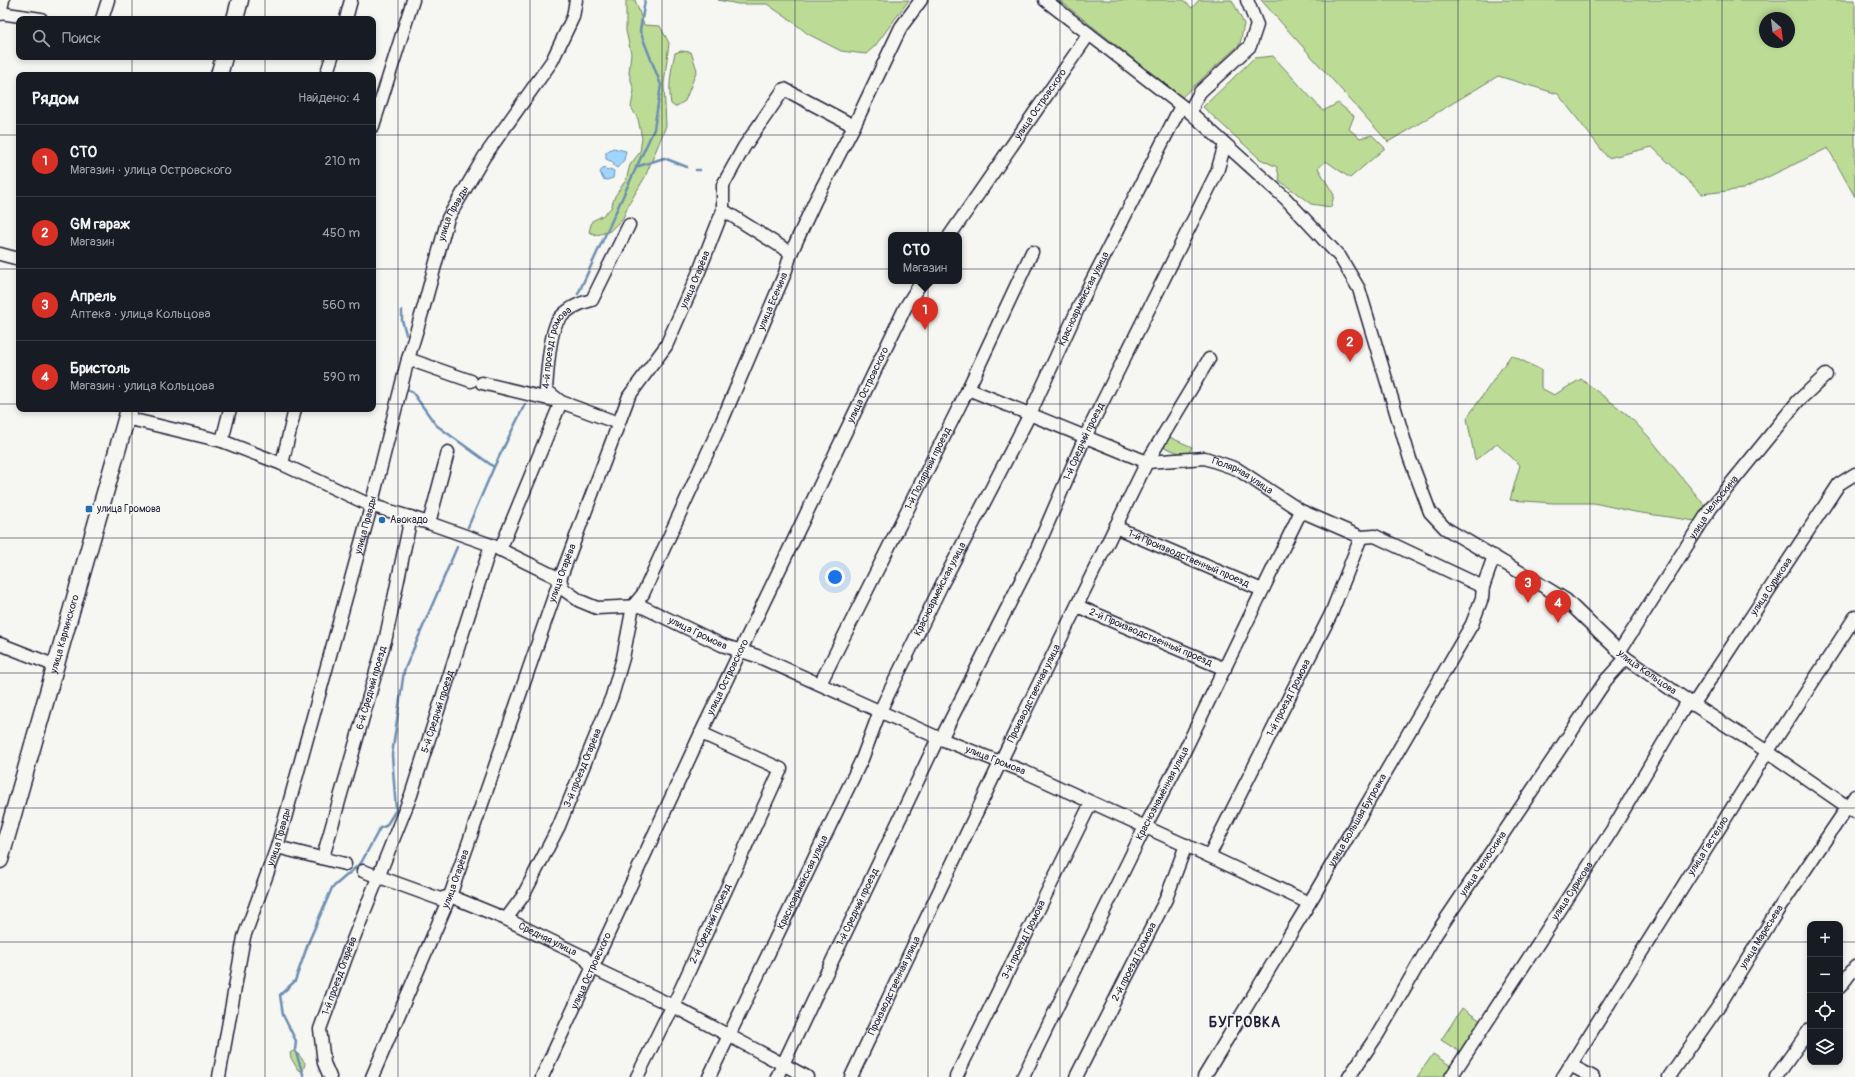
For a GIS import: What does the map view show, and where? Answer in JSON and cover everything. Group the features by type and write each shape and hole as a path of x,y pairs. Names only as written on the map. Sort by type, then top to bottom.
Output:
{"main road":[{"path":"236,16 240,0"},
{"path":"220,72 223,60"},
{"name":"улица Карпинского","path":"0,860 127,413"}],"street":[{"path":"4,0 0,13 20,16"},
{"path":"103,16 108,0"},
{"path":"347,16 351,0"},
{"path":"376,117 414,0"},
{"name":"улица Правды","path":"219,1077 244,937 278,847 369,514 370,505 408,359 448,218 484,157 552,61 573,17 576,0"},
{"name":"улица Есенина","path":"633,606 643,594 722,421 785,273 791,253 815,201 854,126 901,27 921,0"},
{"name":"улица Кольцова","path":"1045,0 1191,114 1285,198 1340,257 1359,289 1410,459 1430,512 1445,528 1566,600 1623,655 1690,703 1768,752 1851,809"},
{"path":"1191,114 1194,103 1200,92 1250,46 1257,25 1246,0"},
{"name":"улица Островского","path":"952,232 1090,34"},
{"path":"327,72 331,60"},
{"name":"улица Огарёва","path":"372,1077 450,896 560,578 618,423 629,396 666,346 698,274 723,210 723,185 744,147 784,89 854,126"},
{"name":"Красноармейская улица","path":"709,1077 862,759 880,711 953,562 1030,414 1081,302 1181,106"},
{"name":"1-й Средний проезд","path":"777,1077 940,738 1035,553 1085,437 1217,172 1225,144"},
{"path":"723,210 791,253"},
{"name":"4-й проезд Громова","path":"495,547 561,402 546,390 553,336 559,319 578,304 592,300 629,225"},
{"name":"1-й Полярный проезд","path":"820,684 968,389 1032,252"},
{"path":"0,254 16,258"},
{"name":"улица Островского","path":"542,1077 740,650 905,308 920,284"},
{"path":"408,359 476,382 561,402 618,423"},
{"name":"Производственная улица","path":"851,1077 1000,763 1147,462 1209,359"},
{"name":"улица Челюскина","path":"1349,1077 1378,1034 1436,934 1623,655 1711,508 1798,401 1826,375"},
{"name":"Полярная улица","path":"968,389 1147,462 1205,458 1237,469 1301,511 1361,537 1375,536 1483,588"},
{"path":"222,441 229,412"},
{"path":"282,464 294,412"},
{"path":"127,413 222,441 282,464 370,505 429,522 495,547 560,578"},
{"path":"429,522 448,452"},
{"name":"улица Сурикова","path":"1451,1077 1612,830 1690,703 1839,484 1855,474"},
{"name":"Краснознамённая улица","path":"1023,1077 1145,826 1225,669 1301,511"},
{"name":"6-й Средний проезд","path":"323,857 386,637 411,517"},
{"name":"1-й Производственный проезд","path":"1115,527 1262,590"},
{"name":"1-й проезд Громова","path":"1209,856 1331,614 1361,537"},
{"name":"5-й Средний проезд","path":"379,876 411,795 495,547"},
{"name":"улица Большая Бугровка","path":"1204,1077 1309,903 1472,624 1482,598 1483,588 1494,556"},
{"name":"улица Громова","path":"560,578 563,589 588,605 608,608 641,606 722,645 740,650 940,738 1023,771 1309,903"},
{"name":"3-й проезд Огарёва","path":"506,919 523,896 559,826 612,696 623,658 633,606"},
{"name":"2-й Производственный проезд","path":"1077,606 1225,669"},
{"name":"улица Гастелло","path":"1563,1077 1855,617"},
{"path":"0,644 56,666"},
{"name":"2-й Средний проезд","path":"637,1077 673,1006 781,769 701,733"},
{"name":"улица Маресьева","path":"1669,1077 1720,1004 1776,913 1851,809 1855,796"},
{"name":"3-й проезд Громова","path":"956,1077 1091,803"},
{"name":"2-й проезд Громова","path":"1076,1077 1166,899 1186,845"},
{"path":"278,847 323,857 345,864"},
{"name":"Средняя улица","path":"363,872 379,876 440,899 450,896 506,919 584,957 593,968 673,1006 807,1077"},
{"name":"1-й проезд Огарёва","path":"330,1077 324,1063 320,1029 347,955 379,876"},
{"path":"1843,983 1855,967"},
{"path":"1776,1077 1807,1033"},
{"path":"1570,1065 1593,1077"}],"green space":[{"path":"626,0 635,0 644,25 660,26 669,43 664,84 666,126 645,177 629,204 623,218 610,231 597,235 589,232 592,221 602,216 611,208 615,196 626,180 630,165 640,152 642,138 638,119 631,107 634,91 629,73 631,53 626,31"},
{"path":"718,0 909,0 875,46 866,54 841,51 808,34 767,4 738,4"},
{"path":"1059,0 1183,0 1192,8 1199,0 1232,0 1244,24 1240,44 1182,97"},
{"path":"1261,0 1855,0 1855,197 1828,148 1743,189 1702,194 1652,147 1608,158 1558,94 1498,76 1388,142"},
{"path":"681,51 691,52 697,70 685,101 675,107 671,104 670,78 675,53"},
{"path":"1273,56 1323,111 1338,103 1354,116 1349,129 1360,138 1372,135 1385,148 1350,178 1326,161 1318,168 1334,195 1331,207 1311,204 1280,181 1277,167 1260,159 1203,107 1254,58"},
{"path":"1511,355 1541,370 1541,388 1554,395 1581,379 1628,415 1649,437 1706,507 1695,521 1635,512 1594,503 1553,503 1510,500 1520,465 1497,444 1475,460 1467,418"},
{"path":"1167,436 1192,447 1187,456 1161,446"},
{"path":"1462,1008 1481,1021 1460,1052 1441,1040"},
{"path":"295,1050 305,1063 303,1071 298,1070 291,1058 290,1053"},
{"path":"1433,1054 1451,1066 1444,1077 1417,1077"}],"water":[{"path":"613,148 626,151 624,160 617,168 614,166 613,162 606,159 606,152"},
{"path":"604,167 607,171 610,169 614,171 613,178 607,180 603,179 600,172"}],"waterway":[{"path":"578,294 654,129 661,85 640,31 645,0"},
{"path":"636,167 664,158 687,167"},
{"path":"402,310 402,320 406,334"},
{"path":"405,388 413,393 436,425 494,467"},
{"path":"468,527 494,467 525,404"},
{"path":"304,1077 295,1050 296,1041 283,1015 280,995 295,981 309,941 332,888 361,863 380,828 386,826 396,810 392,755 404,671 457,547"}],"place":[{"name":"СТО","path":"925,330"},
{"name":"GM гараж","path":"1350,362"},
{"name":"улица Громова","path":"89,509"},
{"name":"Авокадо","path":"382,520"},
{"name":"Апрель","path":"1528,603"},
{"name":"Бристоль","path":"1558,623"}],"district":[{"name":"БУГРОВКА","path":"1245,1022"}]}
